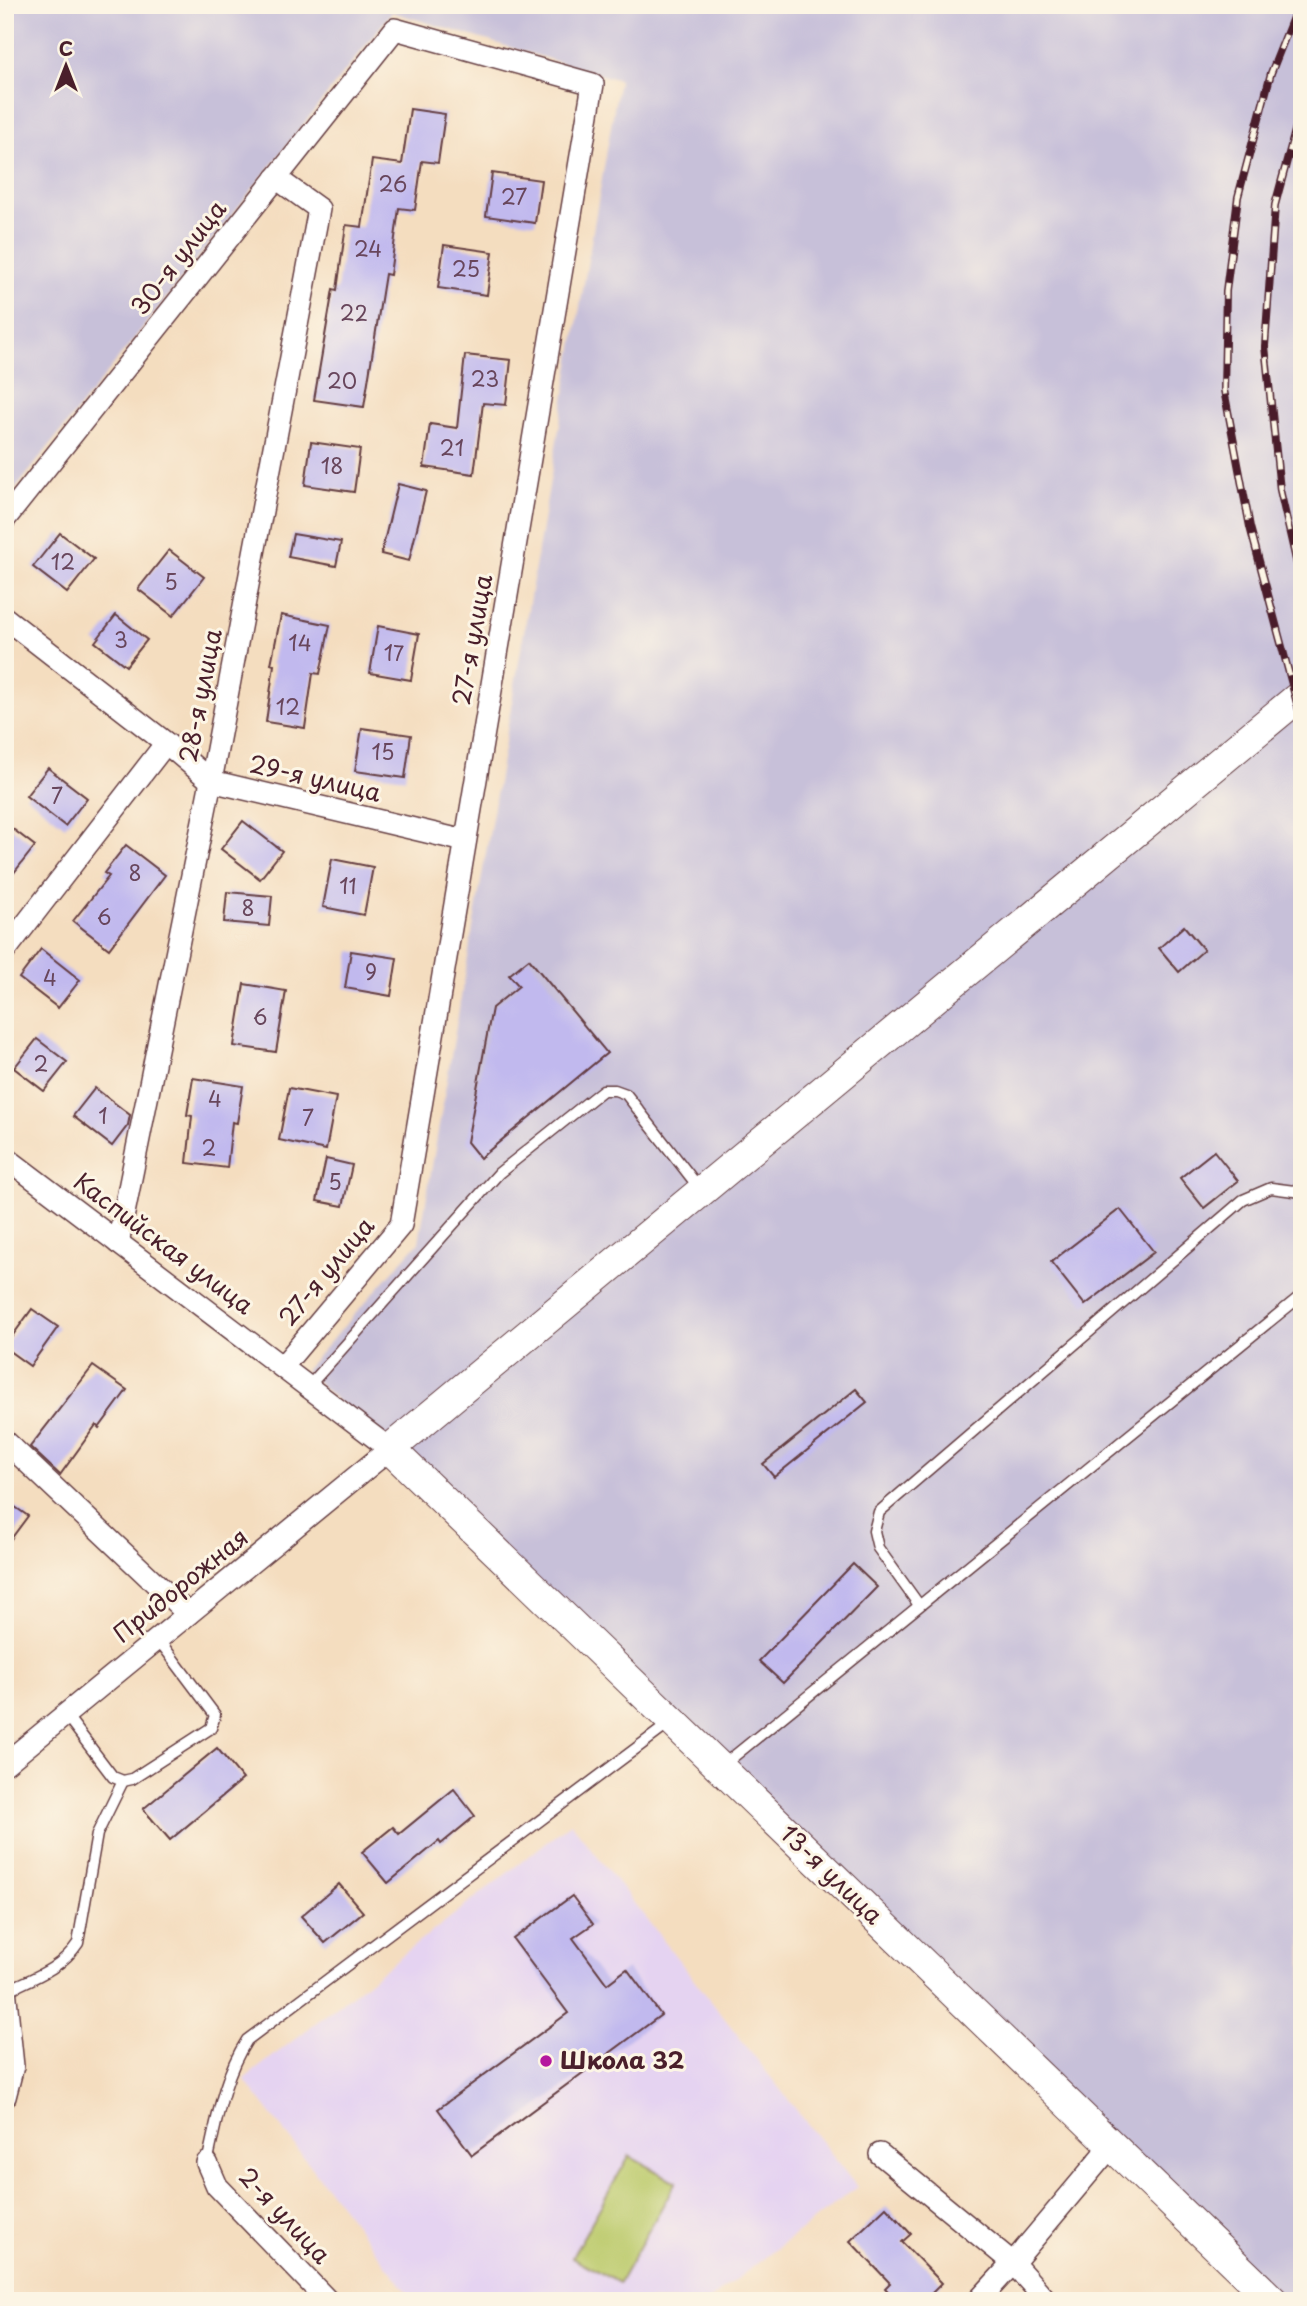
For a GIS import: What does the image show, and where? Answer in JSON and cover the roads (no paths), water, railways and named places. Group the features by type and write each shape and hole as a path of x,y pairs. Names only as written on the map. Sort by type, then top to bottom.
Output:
{"street":[{"name":"30-я улица","path":"5,519 395,29"},
{"name":"27-я улица","path":"282,1367 401,1225 593,84 395,29"},
{"name":"28-я улица","path":"118,1242 211,781 319,209 276,178"},
{"name":"29-я улица","path":"5,618 211,781 466,841"},
{"path":"390,1449 1302,694"},
{"path":"5,951 166,743"},
{"name":"Каспийская улица","path":"5,1157 390,1449"},
{"path":"5,1441 188,1614"},
{"name":"Придорожная","path":"5,1764 390,1449"},
{"name":"13-я улица","path":"390,1449 1273,2301"},
{"path":"5,2097 13,2066 6,1990"},
{"path":"978,2301 1112,2145"},
{"path":"880,2154 1013,2263 1047,2301"},
{"name":"2-я улица","path":"208,2162 217,2186 328,2301"}],"lane":[{"path":"308,1387 499,1174 603,1090 626,1094 702,1191"},
{"path":"919,1605 878,1548 874,1531 879,1513 1243,1200 1271,1188 1302,1192"},
{"path":"720,1768 1302,1295"},
{"path":"66,1715 113,1777 123,1781 132,1779 211,1728 215,1715 158,1639"},
{"path":"208,2162 224,2089 234,2060 247,2040 672,1721"},
{"path":"6,1990 54,1968 69,1957 78,1943 97,1834 123,1781"}],"railway":[{"path":"1298,5 1271,73 1238,197 1226,291 1224,390 1250,527 1302,722"},
{"path":"1302,105 1275,205 1265,346 1280,490 1302,586"}],"place":[{"name":"Школа 32","path":"546,2061"}]}
